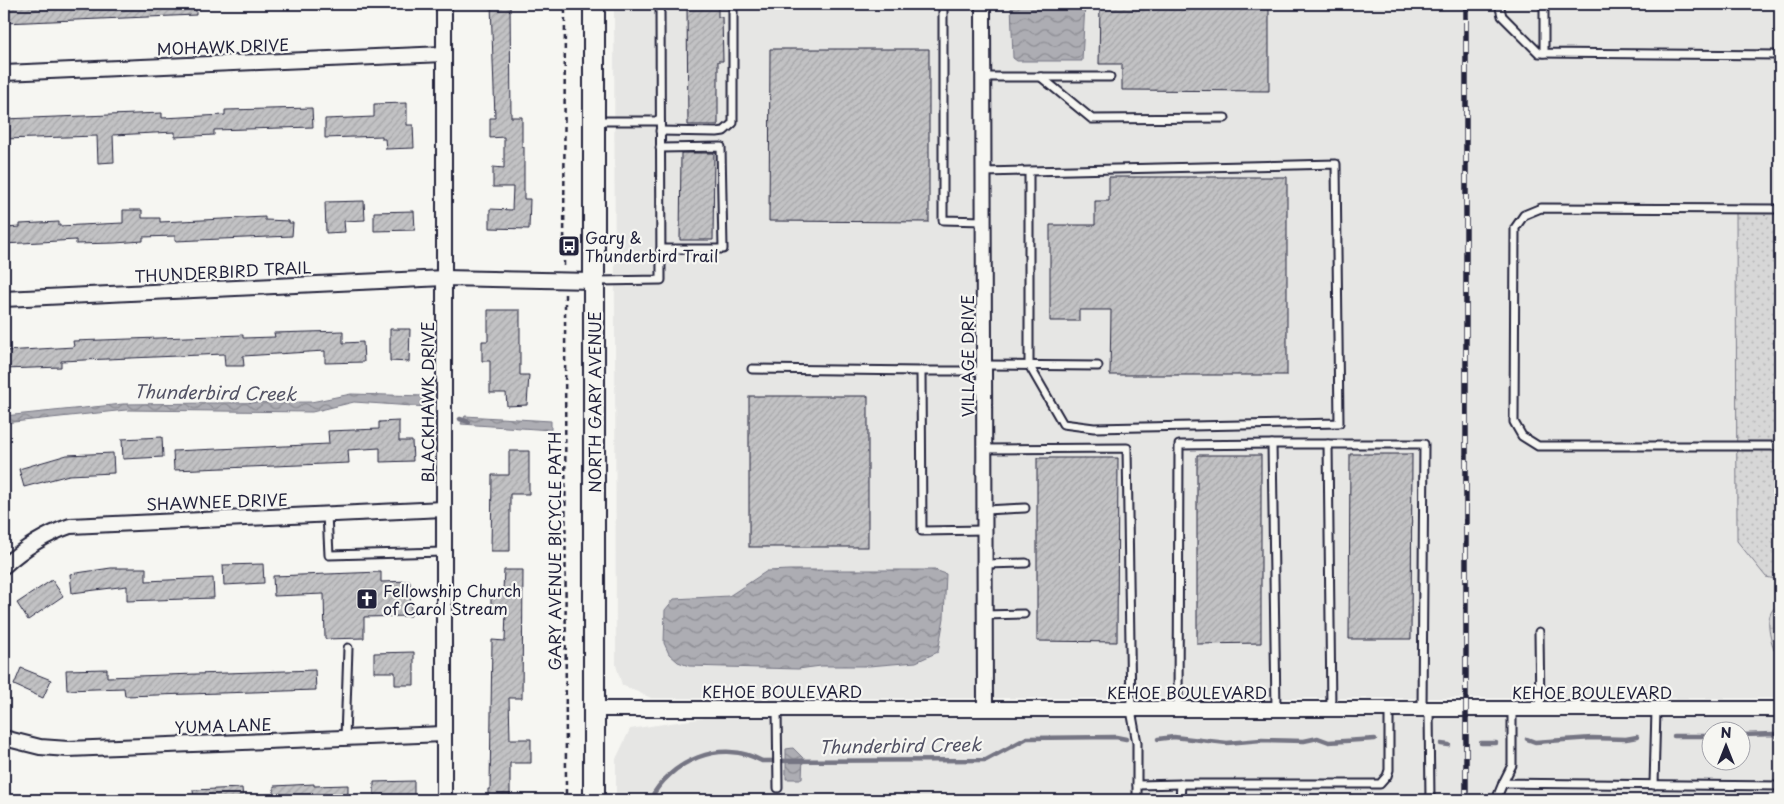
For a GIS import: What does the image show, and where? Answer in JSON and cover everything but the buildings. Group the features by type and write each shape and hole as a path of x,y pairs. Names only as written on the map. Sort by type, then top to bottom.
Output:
{"street":[{"name":"BLACKHAWK DRIVE","path":"444,4 444,800"},
{"name":"NORTH GARY AVENUE","path":"594,4 594,800"},
{"name":"VILLAGE DRIVE","path":"983,4 985,709"},
{"name":"MOHAWK DRIVE","path":"4,73 444,54"},
{"name":"THUNDERBIRD TRAIL","path":"4,299 444,278 594,281"},
{"name":"SHAWNEE DRIVE","path":"4,566 34,542 48,534 70,526 444,509"},
{"name":"KEHOE BOULEVARD","path":"593,709 1780,709"},
{"name":"YUMA LANE","path":"4,738 40,747 68,749 444,734"}],"lane":[{"path":"594,281 661,280 660,4"},
{"path":"660,131 717,132 724,131 732,123 733,4"},
{"path":"943,4 943,220 984,221"},
{"path":"1499,4 1502,16 1539,53 1780,55"},
{"path":"1544,4 1544,53"},
{"path":"983,77 1110,77"},
{"path":"1041,77 1092,118 1225,118"},
{"path":"594,121 660,122"},
{"path":"660,148 721,147 723,250 661,250"},
{"path":"984,172 1336,164 1340,422 1094,428 1063,424 1029,365 1029,171"},
{"path":"1780,209 1541,208 1524,215 1515,228 1514,422 1522,436 1538,446 1780,446"},
{"path":"752,369 921,371 1029,365 1098,366"},
{"path":"921,371 922,532 985,530"},
{"path":"1272,444 1276,709"},
{"path":"1328,444 1330,709"},
{"path":"1178,710 1179,445 1424,444 1426,710 1430,800"},
{"path":"984,449 1127,448 1131,710 1137,743 1137,800"},
{"path":"985,510 1025,508"},
{"path":"327,514 329,555 444,552"},
{"path":"985,564 1026,563"},
{"path":"985,615 1024,614"},
{"path":"1539,632 1540,709"},
{"path":"345,738 348,648"},
{"path":"777,709 778,788"},
{"path":"1137,785 1380,784 1387,776 1389,770 1389,709"},
{"path":"1496,800 1512,765 1512,710"},
{"path":"1654,785 1656,710"},
{"path":"1504,783 1780,786"},
{"path":"1180,800 1181,784"}],"path":[{"path":"564,261 565,4"},
{"name":"GARY AVENUE BICYCLE PATH","path":"565,302 566,800"}],"shaded area":[{"path":"614,4 1780,4 1780,698 651,698 622,685 616,665"},
{"path":"718,716 1780,717 1780,800 616,800 616,759 630,729"}],"green space":[{"path":"1736,209 1780,210 1780,580 1766,577 1737,541"},
{"path":"1780,604 1780,651 1774,650 1770,637 1769,618 1771,612"}],"water":[{"path":"1011,4 1085,4 1082,61 1017,61 1013,58"},
{"path":"351,394 426,396 427,407 354,402 312,412 126,410 4,423 4,416 123,404 311,402"},
{"path":"465,416 551,421 551,430 461,424"},
{"path":"935,570 946,574 944,618 938,652 916,662 869,666 821,666 798,669 689,666 678,662 669,654 664,643 665,610 674,599 729,596 767,571"},
{"path":"793,748 803,758 802,779 786,779 786,749"}],"waterway":[{"name":"Thunderbird Creek","path":"460,419 469,422"},
{"name":"Thunderbird Creek","path":"1752,735 1774,734 1780,739"},
{"name":"Thunderbird Creek","path":"1674,736 1702,736"},
{"name":"Thunderbird Creek","path":"650,800 659,786 683,764 698,757 714,753 746,754 762,761 986,760 1027,738 1116,737 1126,739"},
{"name":"Thunderbird Creek","path":"1158,739 1174,737 1227,743 1261,740 1304,741 1318,738 1329,742 1375,739"},
{"name":"Thunderbird Creek","path":"1527,739 1535,742 1637,737"},
{"name":"Thunderbird Creek","path":"1481,743 1496,743"},
{"name":"Thunderbird Creek","path":"1441,744 1449,745"}],"railway":[{"path":"1466,4 1466,800"}],"place":[{"name":"Gary & Thunderbird Trail","path":"569,246"},
{"name":"Fellowship Church of Carol Stream","path":"367,599"}]}
